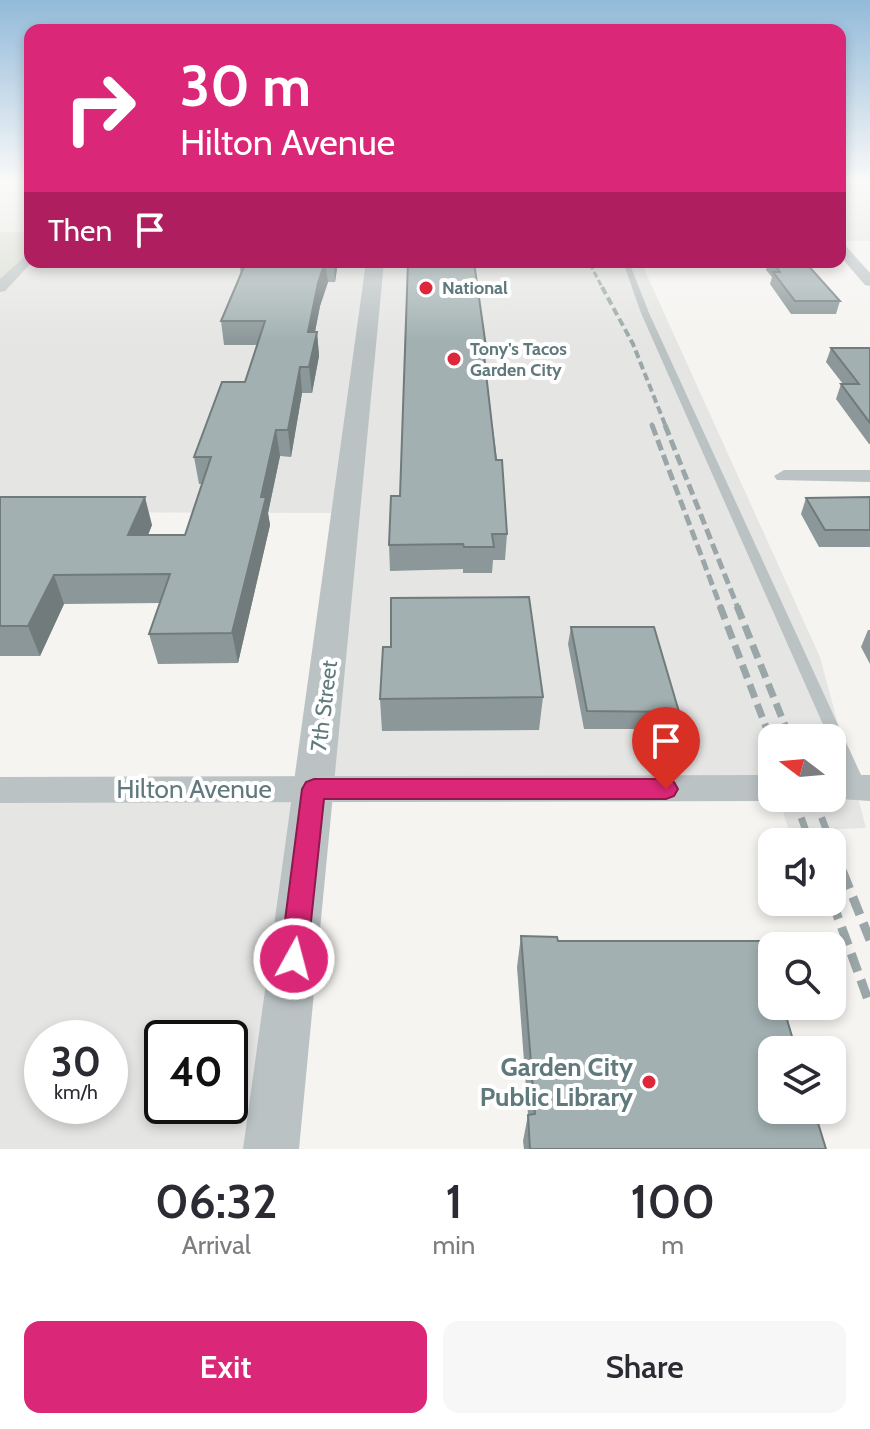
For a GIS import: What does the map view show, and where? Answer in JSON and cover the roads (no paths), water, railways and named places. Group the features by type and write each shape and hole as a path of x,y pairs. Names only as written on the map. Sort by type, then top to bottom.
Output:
{"street":[{"path":"846,255 870,282"},
{"path":"0,288 24,262"},
{"name":"7th Street","path":"271,1149 374,268"},
{"path":"784,476 870,476"},
{"name":"Hilton Avenue","path":"0,790 758,788"}],"lane":[{"path":"628,268 645,313 854,788"}],"railway":[{"path":"592,268 603,289"},
{"path":"602,287 633,344 666,427"},
{"path":"652,425 721,608"},
{"path":"665,425 738,608"},
{"path":"720,606 765,724"},
{"path":"737,606 784,724"},
{"path":"799,812 805,828"},
{"path":"819,812 826,828"},
{"path":"846,880 870,940"},
{"path":"837,916 870,1005"}],"place":[{"name":"National","path":"426,288"},
{"name":"Tony's Tacos Garden City","path":"454,359"},
{"name":"Garden City Public Library","path":"649,1082"}]}
